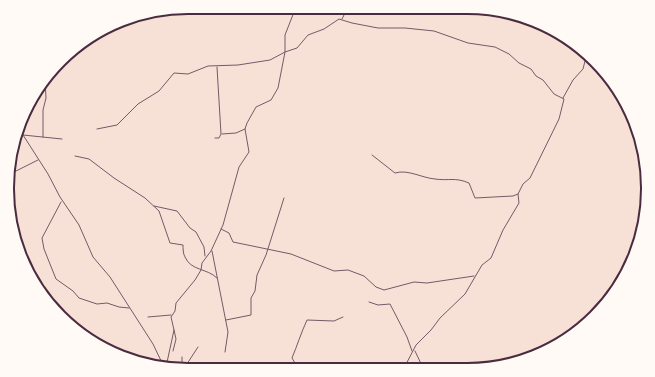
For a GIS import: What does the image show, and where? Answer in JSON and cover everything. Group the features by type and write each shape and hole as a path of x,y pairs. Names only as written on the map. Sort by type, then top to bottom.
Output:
{"street":[{"path":"205,257 212,251 232,197 239,167 249,152 245,129 256,107 271,100 278,88 285,52 285,35 293,14"},
{"path":"341,19 344,14"},
{"path":"97,129 118,124 138,104 159,91 174,73 188,74 208,66 270,60 285,52 297,48 308,35 324,29 335,21 341,19 378,28 405,28 434,31 468,42 495,47 509,54 519,63 531,69 536,76 543,80 554,94 563,99"},
{"path":"407,363 416,345 440,318 465,294 482,265 491,258 503,230 519,203 518,194 523,184 530,178 559,119 563,108 563,99 573,80 583,69 585,60"},
{"path":"217,66 221,134"},
{"path":"43,137 42,110 46,98 45,88"},
{"path":"215,138 219,138 221,134 236,133 245,129"},
{"path":"23,135 62,139"},
{"path":"23,135 82,232 93,257 110,276 153,344 162,361"},
{"path":"372,155 395,173 402,171 431,179 450,178 465,181 472,186 475,198 513,196 518,194"},
{"path":"75,156 89,159 144,198 161,214 170,242 183,245 185,258 192,266 212,273 217,278"},
{"path":"14,172 38,159"},
{"path":"226,320 251,315 251,298 255,291 257,275 268,250 284,198"},
{"path":"62,201 42,238 44,249 56,279 73,291 79,298 97,304 107,303 119,307 130,308"},
{"path":"151,205 159,209 169,209 172,212 177,211 190,228 196,232 204,248 205,257 201,270 195,280 176,303 175,311 172,315 176,339 173,351"},
{"path":"221,228 229,233 233,242 291,254 334,271 348,270 364,276 376,288 384,290 414,282 427,283 475,276"},
{"path":"212,251 228,332 225,352"},
{"path":"369,302 378,305 390,304 408,337 413,352"},
{"path":"148,317 159,317 167,314 172,315"},
{"path":"295,363 292,358 298,349 302,332 307,320 334,321 343,317"},
{"path":"166,362 174,330"},
{"path":"187,363 198,347"},
{"path":"414,351 420,363"},
{"path":"182,358 182,363"}]}
